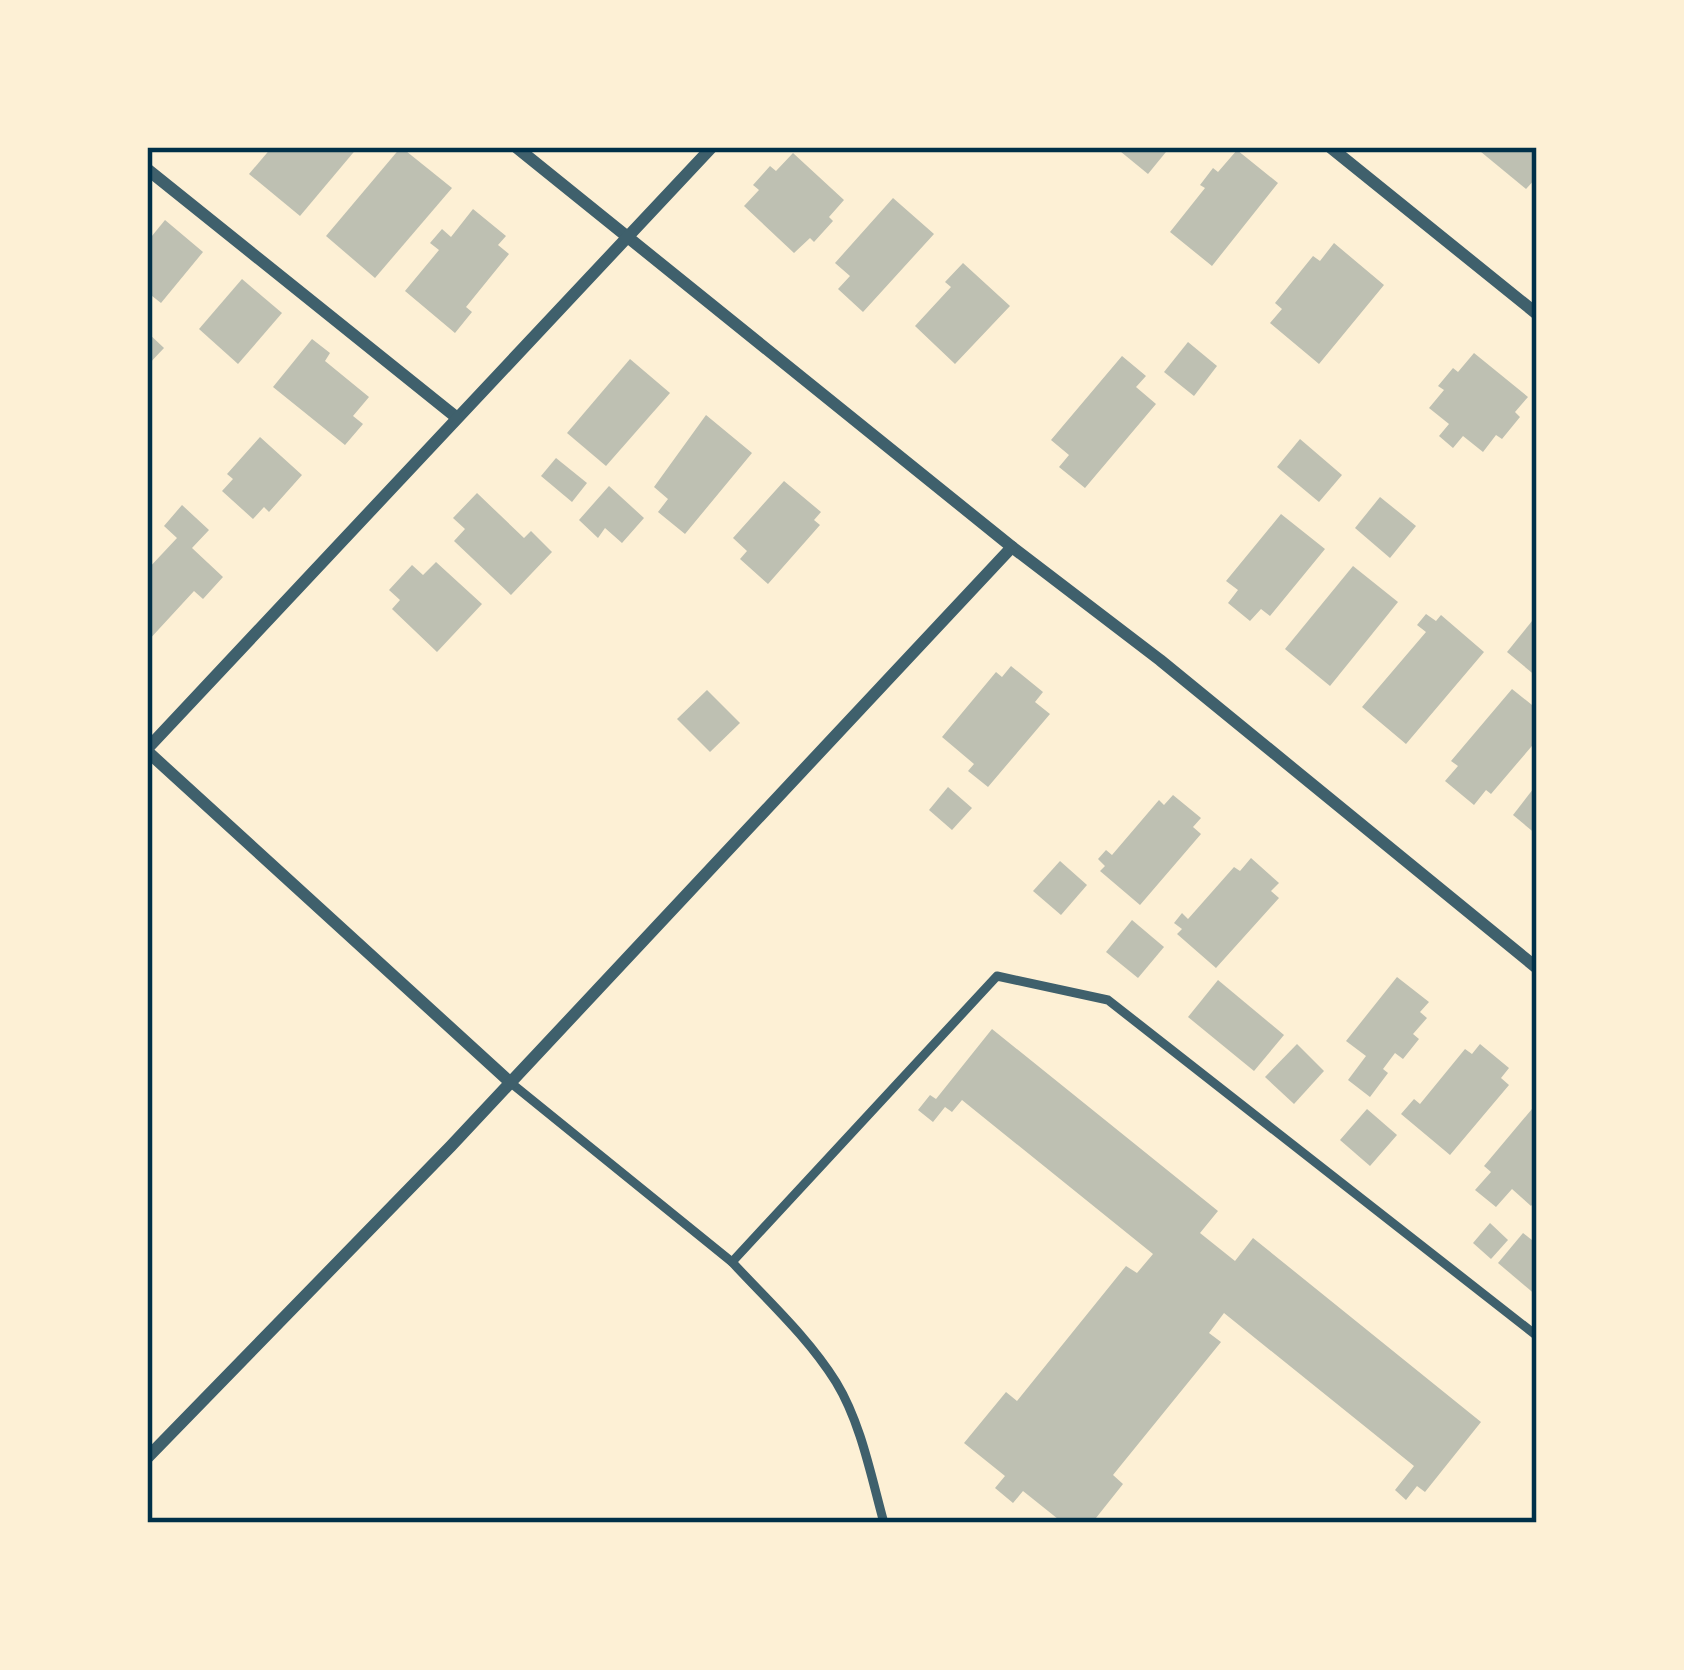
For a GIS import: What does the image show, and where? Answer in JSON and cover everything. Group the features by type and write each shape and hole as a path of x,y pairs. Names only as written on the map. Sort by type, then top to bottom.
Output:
{"street":[{"path":"516,147 1012,547 1160,660 1537,968"},
{"path":"511,1083 147,750 712,147"},
{"path":"1330,147 1537,314"},
{"path":"147,169 456,417"},
{"path":"147,1459 511,1083 1012,547"}],"lane":[{"path":"731,1262 997,976 1108,1000 1537,1336"},
{"path":"511,1083 731,1262 801,1337 835,1381 851,1413 884,1523"}],"building":[{"path":"272,147 358,147 300,216 249,174"},
{"path":"401,147 452,188 375,278 326,236"},
{"path":"1115,147 1170,147 1148,174"},
{"path":"1475,147 1537,147 1537,177 1526,189"},
{"path":"1237,150 1278,183 1212,266 1170,232 1205,188 1200,185 1213,168 1218,172"},
{"path":"793,153 844,200 814,242 810,238 794,253 744,206 759,190 753,185 770,166 776,171"},
{"path":"893,198 934,234 863,312 838,289 850,276 835,263"},
{"path":"473,209 506,236 498,245 509,254 466,307 472,312 455,333 405,291 439,250 430,243 442,229 451,237"},
{"path":"165,220 203,252 161,303 147,292 147,242"},
{"path":"1334,243 1384,285 1319,364 1270,323 1282,309 1275,303 1313,256 1320,261"},
{"path":"963,263 1010,306 955,364 915,326 951,287 945,282"},
{"path":"242,279 282,313 238,364 199,329"},
{"path":"147,332 164,348 147,366"},
{"path":"312,339 330,353 325,361 369,397 353,416 363,424 345,445 273,387"},
{"path":"1188,342 1217,366 1194,396 1164,372"},
{"path":"1474,353 1528,397 1515,412 1520,417 1502,439 1496,435 1483,452 1463,436 1453,448 1439,436 1449,424 1429,408 1444,390 1438,386"},
{"path":"1122,356 1146,376 1136,387 1156,404 1085,488 1059,467 1069,455 1051,440"},
{"path":"630,359 670,393 606,466 567,433"},
{"path":"706,415 752,453 685,534 658,512 668,499 654,487"},
{"path":"260,437 302,475 269,512 264,507 253,519 222,491 233,479 227,474"},
{"path":"1300,439 1342,475 1319,502 1277,467"},
{"path":"556,458 587,483 572,502 541,476"},
{"path":"784,481 821,512 814,520 820,525 768,584 740,559 747,551 733,538"},
{"path":"609,486 644,518 622,543 605,528 598,538 579,520"},
{"path":"477,493 524,538 531,531 552,552 511,595 454,541 465,529 453,518"},
{"path":"1380,497 1416,526 1390,558 1355,528"},
{"path":"182,505 209,530 192,548 223,577 203,599 194,591 147,642 147,570 177,538 164,526"},
{"path":"1281,514 1325,549 1270,616 1261,609 1250,621 1228,603 1238,590 1226,581"},
{"path":"436,562 482,604 437,652 392,609 400,600 389,590 412,565 423,575"},
{"path":"1353,566 1398,602 1330,686 1285,649"},
{"path":"1426,614 1436,621 1441,615 1484,652 1406,744 1362,707 1426,632 1417,625"},
{"path":"1532,621 1537,625 1537,677 1507,652"},
{"path":"1011,666 1043,692 1035,702 1050,714 988,787 968,771 974,764 942,737 996,672 1002,677"},
{"path":"1512,689 1537,709 1537,740 1491,794 1486,790 1474,805 1445,781 1458,766 1451,761"},
{"path":"707,690 740,723 710,752 677,719"},
{"path":"1537,784 1537,835 1513,815"},
{"path":"948,787 972,808 952,830 929,810"},
{"path":"1173,795 1201,818 1193,827 1201,834 1140,905 1100,871 1105,866 1098,859 1106,850 1112,855 1159,800 1164,805"},
{"path":"1251,858 1279,883 1271,891 1279,898 1216,968 1177,934 1182,929 1174,923 1182,913 1188,919 1234,867 1240,871"},
{"path":"1060,861 1087,885 1061,915 1033,891"},
{"path":"1132,920 1164,947 1138,978 1106,952"},
{"path":"1397,977 1429,1002 1420,1012 1427,1018 1413,1034 1419,1039 1403,1059 1395,1053 1383,1069 1388,1073 1370,1097 1348,1080 1366,1056 1346,1041"},
{"path":"1218,980 1284,1035 1254,1071 1188,1017"},
{"path":"992,1029 1218,1211 1200,1233 1235,1261 1253,1238 1481,1422 1425,1492 1417,1486 1406,1500 1395,1490 1414,1466 1224,1313 1209,1333 1221,1342 1113,1475 1123,1484 1092,1523 1063,1523 1023,1491 1013,1503 995,1488 1005,1476 964,1443 1006,1392 1017,1401 1126,1266 1137,1273 1153,1254 962,1100 952,1112 945,1107 933,1122 918,1110 930,1095 936,1099"},
{"path":"1297,1044 1324,1071 1294,1104 1265,1077"},
{"path":"1480,1044 1509,1068 1501,1078 1509,1085 1450,1155 1401,1114 1414,1099 1420,1104 1465,1049 1472,1054"},
{"path":"1537,1103 1537,1199 1531,1206 1512,1189 1496,1207 1475,1190 1491,1172 1484,1166"},
{"path":"1367,1109 1397,1135 1370,1166 1340,1140"},
{"path":"1490,1223 1508,1240 1491,1259 1473,1243"},
{"path":"1523,1233 1537,1244 1537,1296 1498,1263"}]}
